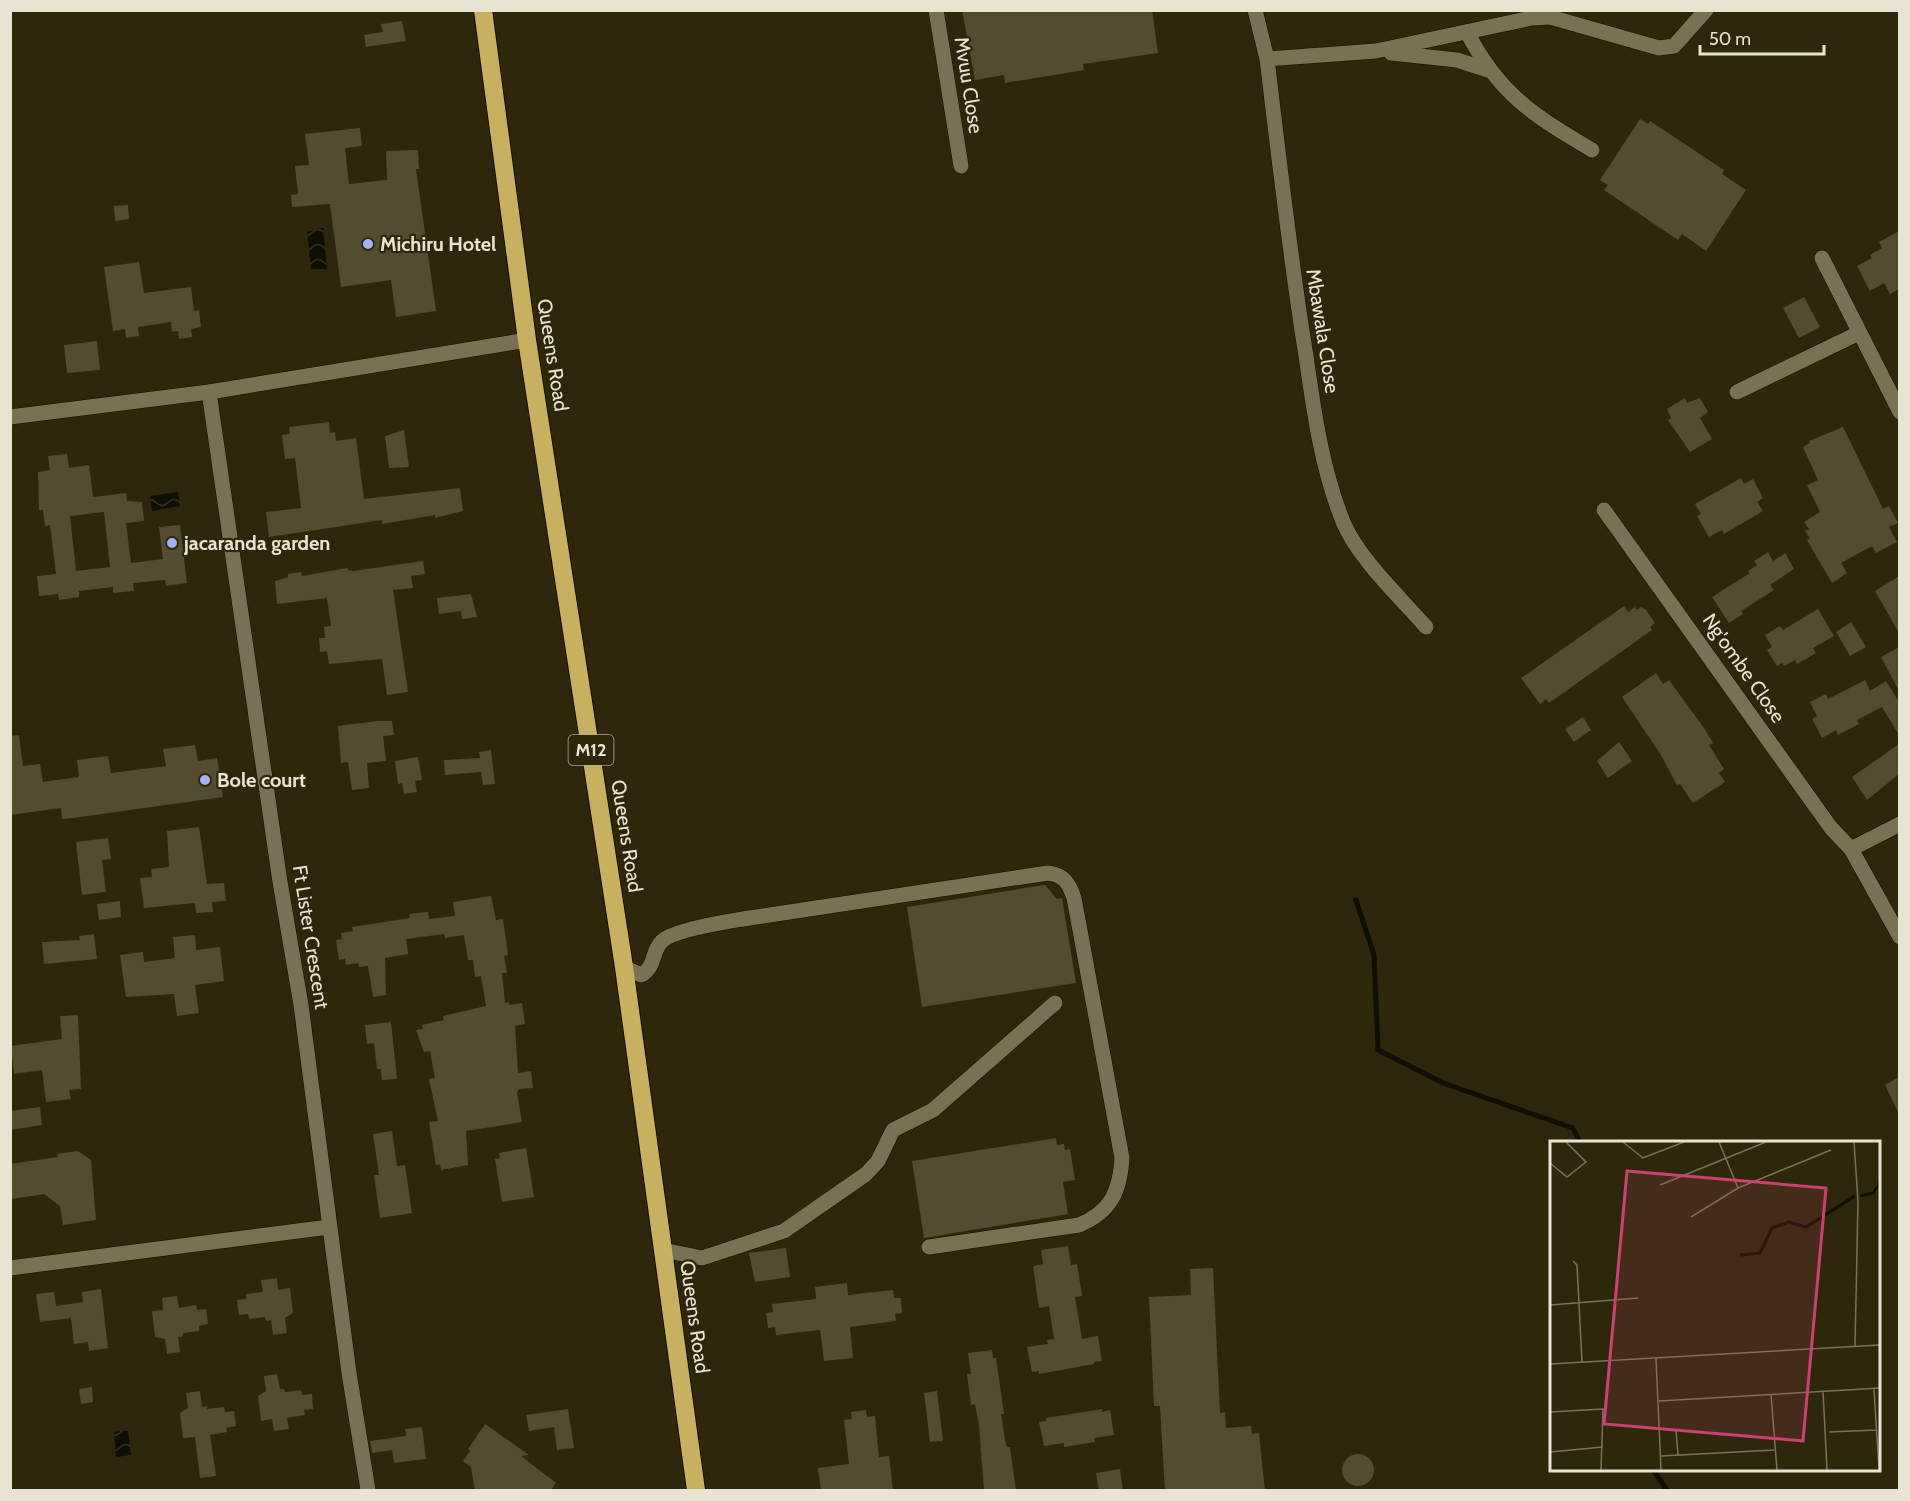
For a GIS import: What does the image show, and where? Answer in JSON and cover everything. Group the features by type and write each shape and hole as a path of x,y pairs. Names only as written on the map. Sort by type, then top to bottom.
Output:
{"highway":[{"name":"Queens Road","path":"483,10 526,340 624,967 696,1491"}],"street":[{"name":"Mvuu Close","path":"936,10 962,166"},
{"name":"Mbawala Close","path":"1255,10 1266,59 1299,313 1319,440 1333,491 1345,526 1359,549 1426,627"},
{"path":"1266,59 1376,51 1550,17 1659,48 1674,46 1706,10"},
{"path":"1467,32 1488,70 1514,98 1539,118 1592,150"},
{"path":"1376,51 1457,60 1488,70"},
{"path":"1822,258 1899,412"},
{"path":"1737,392 1859,333"},
{"path":"10,417 209,392 526,340"},
{"name":"Ft Lister Crescent","path":"209,392 280,882 302,1005 329,1227 368,1491"},
{"name":"Ng'ombe Close","path":"1604,510 1831,828 1851,849 1899,937"},
{"path":"1851,849 1899,824"},
{"path":"624,967 640,975 652,966 660,944 665,939 712,925 1048,873 1058,874 1065,879 1074,898 1122,1158 1115,1192 1106,1208 1095,1218 1079,1225 929,1247"},
{"path":"663,1250 702,1258 784,1231 866,1174 878,1161 893,1130 933,1110 1055,1003"},
{"path":"10,1268 329,1227"}],"water":[{"path":"323,228 327,269 311,269 307,232"},
{"path":"178,492 180,506 152,511 150,496"},
{"path":"128,1430 131,1455 116,1457 114,1432"}],"building":[{"path":"962,10 1152,10 1158,53 1083,64 1084,70 1005,83 1004,75 975,80"},
{"path":"402,21 406,41 366,47 364,35 383,32 381,24"},
{"path":"1640,119 1648,124 1650,121 1724,170 1722,174 1746,190 1706,251 1682,234 1678,240 1604,190 1608,185 1600,180"},
{"path":"360,128 362,146 345,148 349,184 387,180 386,151 418,150 419,169 416,169 436,311 396,317 391,280 341,287 330,204 292,207 291,195 298,194 295,166 309,165 305,134"},
{"path":"128,205 129,219 115,221 114,206"},
{"path":"1899,231 1899,289 1890,294 1884,283 1870,291 1857,266 1872,258 1870,255 1882,248 1879,242"},
{"path":"139,262 144,293 191,287 194,311 199,310 201,327 191,329 192,337 179,339 178,331 172,332 171,322 138,327 139,336 126,338 125,329 113,331 104,267"},
{"path":"1804,297 1820,327 1799,338 1783,308"},
{"path":"97,341 100,370 67,373 64,345"},
{"path":"1685,398 1687,403 1700,398 1708,412 1700,418 1712,439 1690,452 1668,420 1671,418 1667,409"},
{"path":"329,422 330,433 335,432 336,441 356,438 364,499 460,488 463,511 435,518 435,515 382,524 382,520 269,537 266,512 301,508 295,458 285,459 282,435 290,434 289,427"},
{"path":"1843,427 1883,509 1889,506 1898,523 1889,527 1897,542 1876,553 1872,546 1841,563 1847,573 1832,583 1807,540 1810,539 1805,531 1809,529 1804,522 1820,512 1807,485 1818,480 1803,447 1810,443 1809,441"},
{"path":"404,430 409,467 389,468 385,436"},
{"path":"67,454 69,468 89,465 93,497 126,493 127,501 142,502 144,521 126,523 131,563 163,559 159,527 180,525 187,583 166,586 165,580 133,583 134,591 113,593 113,587 79,591 79,597 59,600 58,594 39,596 37,576 56,574 50,525 45,526 43,510 39,510 38,472 50,470 48,456","holes":["104,512 110,567 76,571 70,516"]},
{"path":"1741,478 1744,484 1753,479 1763,498 1757,502 1763,511 1724,534 1722,530 1709,537 1697,516 1701,514 1695,504"},
{"path":"1768,552 1773,561 1785,553 1794,569 1770,585 1774,590 1741,611 1743,614 1729,623 1712,597 1750,573 1748,571 1757,565 1754,561"},
{"path":"423,561 425,574 411,576 413,588 393,590 408,692 387,695 382,659 329,664 327,651 320,652 319,638 325,638 324,627 331,626 327,598 277,604 275,581 288,577 288,574 301,572 302,576 347,568 353,571"},
{"path":"1899,576 1899,633 1875,591"},
{"path":"471,594 477,617 462,619 461,611 439,614 437,598"},
{"path":"1624,606 1628,612 1635,607 1637,610 1641,607 1646,610 1655,623 1650,627 1652,630 1549,703 1546,699 1540,704 1521,678"},
{"path":"1818,609 1834,636 1813,648 1816,653 1797,664 1795,660 1784,666 1782,663 1777,666 1767,650 1772,647 1765,635 1780,626 1783,630"},
{"path":"1851,622 1866,647 1850,656 1836,632"},
{"path":"1899,647 1899,691 1881,657"},
{"path":"1656,673 1663,684 1669,680 1704,728 1713,743 1709,745 1724,769 1719,773 1725,782 1693,803 1680,784 1677,785 1661,755 1622,697"},
{"path":"1865,680 1870,691 1886,681 1899,702 1899,735 1882,707 1857,720 1859,724 1838,735 1836,730 1822,738 1812,719 1817,716 1810,702 1826,694 1828,699"},
{"path":"1583,717 1591,730 1574,742 1565,729"},
{"path":"392,721 394,735 383,736 386,761 367,763 369,788 352,790 348,762 341,763 338,726"},
{"path":"19,735 23,766 40,764 43,782 79,777 77,760 108,756 111,773 166,766 163,749 195,745 198,761 217,758 223,797 62,819 61,808 10,815 10,736"},
{"path":"1619,742 1632,761 1608,778 1597,761"},
{"path":"1899,744 1899,774 1867,800 1852,777"},
{"path":"491,750 495,784 483,785 481,772 445,775 444,760 480,758 479,752"},
{"path":"418,757 422,780 415,781 417,792 404,794 402,783 398,784 395,761"},
{"path":"199,827 207,884 224,883 226,901 212,902 213,912 196,913 195,903 144,908 140,878 152,877 151,869 169,867 167,831"},
{"path":"108,838 111,859 102,860 106,892 82,895 76,842"},
{"path":"1045,885 1057,899 1062,898 1076,983 922,1007 907,907"},
{"path":"491,896 496,920 503,919 508,955 504,956 507,973 502,973 505,1003 509,1002 509,1005 522,1003 525,1024 515,1026 518,1073 531,1071 533,1088 519,1089 517,1092 522,1122 466,1131 468,1165 441,1170 440,1164 436,1165 429,1122 438,1121 429,1079 435,1078 430,1051 424,1052 416,1030 423,1029 422,1025 444,1020 443,1016 486,1006 481,976 475,977 473,960 468,960 464,935 445,938 444,934 406,939 408,954 385,958 386,995 373,997 368,966 359,967 358,963 346,965 345,959 339,960 336,940 342,939 341,933 353,931 352,927 410,918 409,914 428,912 429,919 455,916 453,902"},
{"path":"120,901 121,917 99,920 97,904"},
{"path":"94,934 97,959 44,964 42,942 80,940 79,936"},
{"path":"195,935 196,950 220,947 224,981 195,985 199,1013 177,1016 174,994 126,997 120,955 143,952 144,962 175,958 173,937"},
{"path":"78,1015 81,1089 69,1090 71,1099 46,1102 42,1070 14,1074 11,1046 62,1039 60,1016"},
{"path":"391,1022 397,1079 382,1080 381,1069 377,1069 374,1043 367,1044 365,1025"},
{"path":"1899,1077 1899,1114 1885,1085"},
{"path":"40,1107 42,1125 10,1130 10,1111"},
{"path":"392,1131 397,1166 405,1165 412,1213 380,1218 374,1175 379,1175 373,1134"},
{"path":"1056,1138 1057,1145 1064,1144 1065,1150 1070,1149 1075,1180 1063,1182 1068,1214 924,1238 912,1161"},
{"path":"526,1148 534,1197 502,1202 495,1159 500,1158 499,1153"},
{"path":"78,1151 91,1160 96,1220 63,1225 60,1206 44,1194 12,1199 10,1164 58,1157 57,1154"},
{"path":"1068,1246 1071,1265 1077,1264 1082,1296 1075,1297 1082,1339 1098,1336 1102,1361 1039,1374 1039,1371 1032,1372 1027,1347 1048,1344 1047,1340 1054,1339 1049,1306 1039,1308 1033,1266 1043,1264 1041,1250"},
{"path":"786,1248 790,1277 755,1282 749,1253"},
{"path":"1213,1268 1220,1413 1225,1412 1226,1428 1251,1426 1252,1434 1259,1433 1265,1491 1165,1491 1160,1406 1154,1406 1149,1297 1191,1295 1190,1269"},
{"path":"277,1278 278,1290 290,1288 293,1313 285,1318 287,1333 273,1335 271,1320 266,1321 265,1317 249,1319 248,1314 239,1315 237,1300 246,1299 246,1294 263,1292 261,1280"},
{"path":"847,1283 848,1295 893,1290 894,1298 901,1298 902,1313 895,1314 896,1321 850,1327 853,1358 824,1361 820,1330 776,1335 775,1327 768,1328 766,1313 773,1312 772,1304 816,1299 815,1287"},
{"path":"101,1289 108,1348 89,1351 88,1342 74,1344 71,1318 40,1322 36,1294 54,1292 56,1306 83,1302 82,1292"},
{"path":"177,1296 179,1308 196,1305 197,1310 206,1309 208,1324 199,1326 199,1331 183,1333 183,1336 178,1337 180,1352 167,1354 165,1339 155,1337 152,1311 163,1310 162,1298"},
{"path":"992,1350 993,1358 996,1358 1004,1414 1001,1414 1005,1440 1007,1447 1010,1447 1016,1491 984,1491 979,1425 975,1404 971,1405 967,1374 971,1374 968,1353"},
{"path":"277,1374 280,1389 284,1389 285,1392 301,1390 302,1395 312,1394 313,1409 304,1410 305,1415 287,1418 289,1429 274,1431 272,1419 261,1421 258,1396 266,1391 264,1376"},
{"path":"92,1387 93,1402 81,1404 79,1389"},
{"path":"200,1391 202,1407 207,1406 207,1409 224,1407 225,1412 234,1411 236,1426 226,1428 227,1432 210,1435 216,1476 200,1478 195,1437 183,1438 180,1413 188,1408 186,1393"},
{"path":"937,1391 943,1441 930,1442 924,1393"},
{"path":"568,1409 574,1448 557,1450 554,1427 529,1431 526,1415"},
{"path":"1102,1409 1102,1412 1110,1410 1114,1435 1094,1438 1095,1442 1064,1447 1064,1443 1044,1446 1039,1422 1046,1421 1046,1418"},
{"path":"866,1410 867,1417 875,1416 879,1457 889,1456 893,1491 821,1491 818,1468 849,1464 844,1420 852,1419 851,1412"},
{"path":"485,1424 529,1455 521,1456 556,1483 550,1491 475,1491 471,1467 463,1461 470,1451 468,1449"},
{"path":"422,1427 426,1459 394,1463 392,1450 372,1453 370,1441 406,1436 405,1429"},
{"path":"1358,1454 1369,1459 1374,1470 1369,1481 1358,1486 1347,1481 1342,1470 1347,1459"},
{"path":"1120,1469 1123,1491 1099,1491 1096,1473"}],"waterway":[{"path":"1356,900 1374,955 1378,1050 1443,1083 1573,1128 1580,1141"},
{"path":"1654,1471 1667,1490"}],"place":[{"name":"Michiru Hotel","path":"368,244"},
{"name":"jacaranda garden","path":"172,543"},
{"name":"Bole court","path":"205,780"}]}
